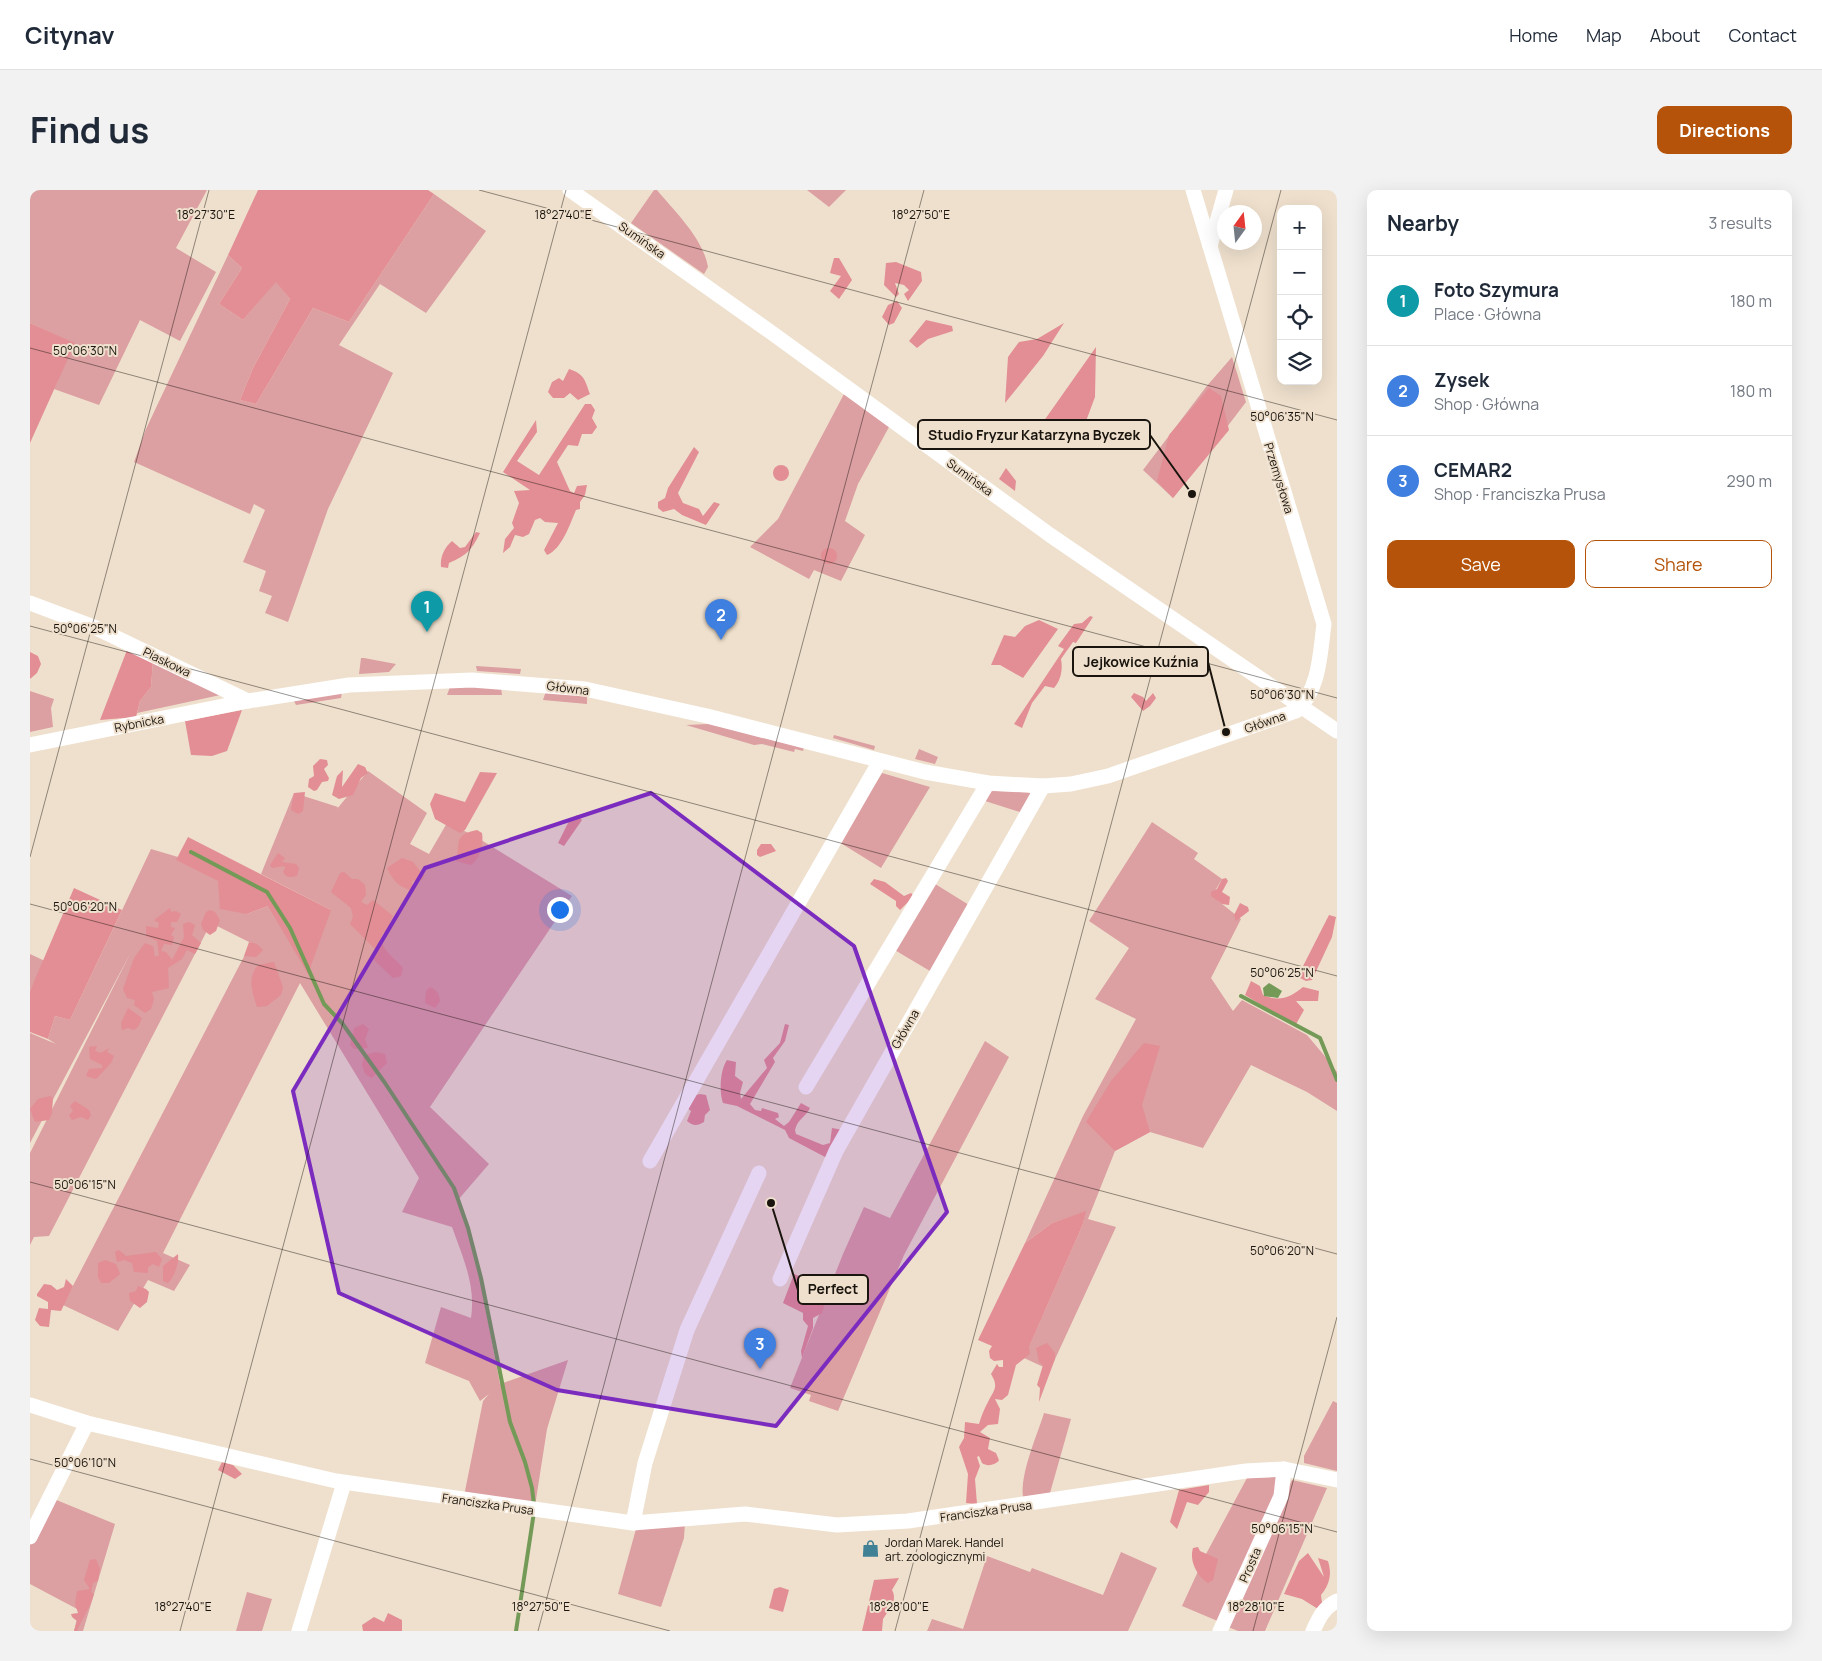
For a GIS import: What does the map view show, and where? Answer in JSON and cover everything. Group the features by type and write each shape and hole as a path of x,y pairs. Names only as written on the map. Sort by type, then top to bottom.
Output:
{"street":[{"name":"Sumińska","path":"570,190 779,338 1050,535 1301,707"},
{"name":"Przemysłowa","path":"1193,190 1330,627 1314,683 1301,707"},
{"path":"1222,205 1226,190"},
{"path":"1200,213 1217,211"},
{"path":"1210,246 1217,223"},
{"name":"Piaskowa","path":"30,603 94,627 248,701"},
{"name":"Główna","path":"248,701 353,685 472,680 563,686 625,697 699,714 925,772 988,783 1043,786 1071,784 1116,774 1296,711 1301,707 1337,731"},
{"name":"Rybnicka","path":"30,745 248,701"},
{"path":"650,1161 880,761"},
{"path":"806,1087 988,783"},
{"name":"Główna","path":"780,1279 836,1151 1043,786"},
{"path":"633,1523 646,1463 687,1330 759,1173"},
{"name":"Franciszka Prusa","path":"30,1405 87,1423 344,1483 633,1523 745,1514 837,1525 908,1521 1246,1471 1284,1469 1337,1480"},
{"path":"30,1537 87,1423"},
{"name":"Prosta","path":"1220,1631 1281,1496 1284,1469"},
{"path":"299,1631 344,1483"},
{"path":"1313,1631 1319,1616 1328,1606 1337,1601"}],"highlighted area":[{"path":"651,793 854,946 947,1212 776,1426 557,1390 339,1293 293,1091 425,868"}],"shaded area":[{"path":"30,190 207,190 176,248 216,272 180,341 140,320 99,405 54,389 74,343 30,323"},
{"path":"258,190 428,190 434,194 349,322 313,308 256,404 240,400 253,368 290,299 276,282 243,320 219,304 242,268 228,255"},
{"path":"654,190 657,190 680,216 700,246 708,267 704,274 631,223"},
{"path":"807,190 846,190 829,207"},
{"path":"434,194 486,231 426,313 380,284 339,345 393,373 328,509 288,622 265,613 272,596 259,591 266,571 243,562 265,510 254,504 250,514 134,462 146,429 228,255 242,268 219,304 243,320 276,281 290,299 253,368 240,400 256,404 313,308 349,322"},
{"path":"834,258 839,258 852,280 839,299 830,291 841,276 830,273"},
{"path":"896,262 921,272 922,281 908,301 904,294 909,290 904,285 895,283 899,294 896,297 884,285 886,263"},
{"path":"897,301 902,308 894,323 889,325 882,317 888,305"},
{"path":"926,320 952,326 953,331 928,339 917,348 909,341"},
{"path":"30,323 75,343 30,443"},
{"path":"1064,323 1043,356 1005,403 1008,357 1019,342 1037,339"},
{"path":"1096,347 1095,397 1079,440 1072,431 1059,438 1041,425"},
{"path":"1232,357 1246,402 1173,498 1143,470 1206,387"},
{"path":"569,369 581,376 590,394 578,400 570,393 564,398 553,398 548,392 552,382 559,378 563,381"},
{"path":"1209,388 1221,396 1229,430 1173,498 1157,481 1169,435"},
{"path":"844,394 889,427 858,484 845,521 865,535 841,581 814,570 809,579 750,547 778,519"},
{"path":"585,404 591,404 595,410 592,418 597,427 592,434 582,434 578,446 568,445 557,462 570,491 574,493 577,486 587,485 585,495 580,502 580,509 576,510 561,542 547,555 544,550 558,523 545,522 540,518 535,520 529,534 523,537 515,535 510,547 503,553 505,539 514,528 512,523 519,503 514,491 530,490 503,472 536,420 537,432 517,461 539,475"},
{"path":"694,447 699,452 678,493 683,503 699,509 703,516 714,502 720,504 706,525 682,515 674,509 663,512 658,508 658,502 665,498 668,488"},
{"path":"781,465 789,473 781,481 773,473"},
{"path":"1006,468 1016,481 1015,491 999,479"},
{"path":"476,532 480,533 468,552 449,563 448,568 441,567 442,556 452,541 460,548 465,547"},
{"path":"826,548 832,548 837,553 835,562 826,564 821,559 821,553"},
{"path":"1090,616 1093,617 1076,643 1073,642 1061,659 1061,674 1054,688 1045,686 1032,703 1022,728 1014,724 1064,649 1058,646 1074,624 1082,623"},
{"path":"1039,620 1058,629 1023,678 1000,665 991,665 1004,635 1015,637 1025,626"},
{"path":"127,650 153,661 151,687 140,701 136,717 100,720"},
{"path":"30,652 38,656 41,664 37,673 30,679"},
{"path":"361,658 396,664 389,672 359,674"},
{"path":"153,661 225,694 137,713 140,701 151,687"},
{"path":"476,666 521,669 520,674 477,671"},
{"path":"450,687 501,687 502,695 447,695"},
{"path":"30,691 54,699 51,708 53,727 30,732"},
{"path":"546,691 587,696 587,704 543,700"},
{"path":"342,692 341,698 296,705 293,699"},
{"path":"1134,693 1143,697 1146,701 1153,693 1156,698 1143,711 1131,697"},
{"path":"242,710 227,751 212,756 191,755 185,721"},
{"path":"709,724 804,747 803,751 795,749 794,752 762,744 754,745 686,725"},
{"path":"834,735 875,746 874,750 833,738"},
{"path":"919,749 938,757 935,764 915,759"},
{"path":"320,759 327,760 328,765 324,769 329,778 328,781 322,782 317,790 314,791 308,787 309,779 314,776 313,766"},
{"path":"358,764 365,767 368,773 361,778 353,795 339,799 332,795 337,776 343,770 342,787"},
{"path":"368,771 427,813 410,844 429,854 447,823 473,835 572,896 430,1107 489,1164 458,1200 476,1258 500,1384 568,1360 547,1429 535,1506 464,1496 483,1401 489,1394 480,1401 469,1381 425,1363 441,1307 471,1318 472,1294 464,1261 452,1227 402,1212 419,1178 300,983 163,1253 190,1265 174,1291 148,1280 118,1331 63,1305 251,943 211,923 49,1236 34,1237 30,1245 30,1153 131,952 30,1143 30,1033 56,1044 48,1039 55,1016 70,1020 151,849 178,857 177,860 219,881 247,914 268,906 331,910 261,874 294,793 338,807 337,809"},
{"path":"480,772 497,773 465,830 460,833 435,819 430,804 435,793 465,802"},
{"path":"882,773 930,787 881,868 839,842"},
{"path":"989,791 1028,792 1031,794 1023,813 982,800"},
{"path":"305,792 303,811 298,814 291,810 294,793"},
{"path":"577,815 582,820 564,846 558,843 569,821"},
{"path":"1152,822 1198,853 1194,859 1222,879 1212,896 1241,919 1211,978 1233,1011 1242,1000 1307,1035 1337,1072 1337,1111 1307,1092 1251,1065 1203,1148 1150,1132 1115,1151 1088,1219 1116,1227 1050,1370 1024,1358 1083,1224 1085,1212 1052,1223 1025,1243 1083,1116 1136,1019 1095,999 1129,948 1089,921"},
{"path":"477,830 482,833 482,846 477,859 471,865 456,861 461,838 469,832"},
{"path":"188,837 331,910 308,974 268,906 247,914 220,909 218,881 176,860"},
{"path":"761,844 771,844 776,851 760,857 757,855 757,850"},
{"path":"278,853 285,858 282,862 296,864 299,868 297,876 286,876 283,872 284,866 272,868 270,865"},
{"path":"402,858 413,862 424,876 422,880 412,881 413,891 397,883 387,868"},
{"path":"344,872 352,879 358,879 365,885 366,895 361,902 367,905 373,900 393,916 390,922 391,929 383,933 381,938 387,951 403,968 401,976 393,978 372,958 376,950 350,924 353,917 351,908 331,892 340,873"},
{"path":"1226,878 1228,881 1222,892 1230,897 1229,905 1222,904 1211,896 1211,892 1217,889 1222,879"},
{"path":"874,879 885,882 904,896 911,893 914,896 900,910 896,906 896,901 870,884"},
{"path":"932,882 969,905 930,971 893,949"},
{"path":"74,888 122,910 70,1020 55,1016 48,1039 30,1032 30,991"},
{"path":"1240,903 1248,907 1249,911 1236,921 1234,915"},
{"path":"170,908 171,912 176,911 181,914 177,922 171,922 171,927 175,928 171,935 174,937 172,945 164,944 161,951 166,952 172,960 184,937 183,924 189,922 195,925 192,935 201,943 195,954 187,950 182,959 168,968 169,988 152,992 154,999 151,1009 145,1013 134,1005 135,1000 127,998 123,989 134,958 145,943 153,946 155,957 159,955 157,941 146,936 146,926 158,928 159,923 154,920"},
{"path":"210,910 215,912 220,920 216,931 210,935 203,930 201,924 206,912"},
{"path":"1329,915 1336,917 1332,937 1312,980 1306,981 1300,978 1300,972"},
{"path":"249,942 257,944 263,950 256,957 244,956"},
{"path":"30,954 45,961 30,991"},
{"path":"274,962 283,987 281,995 267,1006 257,1007 252,990 252,975 258,965"},
{"path":"1251,981 1260,986 1263,995 1269,997 1284,998 1294,994 1303,987 1319,991 1318,1001 1296,1001 1304,1010 1295,1026 1245,995"},
{"path":"1269,983 1282,991 1278,998 1264,996 1263,988"},
{"path":"430,987 436,991 440,999 435,1008 425,1003 426,991"},
{"path":"128,1008 142,1018 138,1027 134,1030 128,1028 122,1030 121,1023"},
{"path":"363,1024 369,1029 365,1039 368,1048 354,1049 350,1045 354,1028"},
{"path":"785,1024 789,1025 785,1041 773,1058 775,1062 750,1104 755,1110 761,1111 762,1108 778,1113 779,1117 775,1119 784,1126 789,1122 801,1103 810,1108 798,1123 795,1130 796,1134 823,1145 830,1143 832,1128 843,1130 827,1158 789,1138 785,1130 737,1106 723,1103 721,1081 727,1060 736,1062 735,1076 743,1082 740,1093 741,1099 767,1068 764,1060 780,1043"},
{"path":"985,1041 1009,1057 904,1255 838,1411 809,1401 811,1395 790,1388 843,1254 864,1207 890,1218"},
{"path":"1144,1043 1160,1046 1142,1105 1150,1132 1115,1151 1086,1122 1111,1081"},
{"path":"97,1046 95,1051 101,1053 109,1048 107,1052 114,1056 111,1063 96,1079 86,1076 89,1069 102,1068 102,1065 90,1059 89,1047"},
{"path":"376,1052 385,1054 387,1063 372,1078 365,1074 362,1065 364,1055"},
{"path":"706,1095 710,1110 705,1115 704,1122 693,1125 687,1121 691,1111 686,1107 692,1096"},
{"path":"50,1096 53,1098 52,1113 49,1120 35,1122 30,1109 38,1099"},
{"path":"75,1101 89,1110 91,1115 88,1120 81,1117 72,1120 69,1115 73,1111 70,1106"},
{"path":"1086,1211 1083,1224 1029,1347 1030,1354 1016,1365 1008,1395 1002,1400 995,1399 1000,1409 998,1424 988,1425 980,1432 990,1438 988,1449 996,1453 999,1460 994,1464 986,1465 982,1463 979,1456 977,1457 980,1466 975,1479 977,1504 966,1503 968,1474 959,1447 964,1438 965,1422 979,1424 995,1388 995,1382 991,1374 997,1364 999,1367 1003,1367 1003,1360 994,1361 990,1358 989,1351 992,1346 978,1340 1025,1243 1052,1223"},
{"path":"119,1250 126,1256 156,1252 162,1259 159,1267 153,1264 148,1267 148,1273 134,1272 132,1263 124,1260 117,1262 115,1252"},
{"path":"178,1254 173,1277 168,1283 163,1281 163,1266"},
{"path":"105,1260 116,1264 120,1274 109,1283 101,1283 98,1277 98,1263"},
{"path":"794,1274 802,1277 811,1285 826,1288 828,1293 822,1313 813,1318 813,1328 802,1358 801,1351 808,1326 803,1320 803,1313 783,1303"},
{"path":"66,1279 73,1286 61,1311 51,1310 49,1327 40,1326 35,1320 39,1308 48,1309 48,1302 37,1296 37,1294 44,1284 51,1285 57,1290 64,1287"},
{"path":"138,1286 149,1292 147,1302 140,1308 130,1301 129,1293 136,1291"},
{"path":"1047,1343 1055,1353 1055,1359 1039,1402 1040,1388 1037,1385 1043,1365 1039,1362 1036,1348"},
{"path":"1333,1401 1337,1403 1337,1471 1304,1463 1304,1456"},
{"path":"1044,1413 1071,1419 1050,1493 1023,1497 1026,1466"},
{"path":"222,1462 233,1465 242,1474 235,1479 218,1470"},
{"path":"1280,1477 1278,1491 1220,1622 1182,1606 1206,1554 1247,1478"},
{"path":"1292,1480 1327,1488 1265,1631 1238,1631 1226,1626"},
{"path":"1209,1485 1209,1492 1198,1505 1187,1502 1177,1529 1170,1522 1179,1490"},
{"path":"54,1499 115,1524 83,1631 74,1631 79,1610 30,1584 30,1544"},
{"path":"685,1523 684,1538 661,1607 618,1594 636,1529"},
{"path":"1198,1547 1200,1551 1218,1559 1213,1580 1208,1583 1197,1572 1193,1563 1193,1548"},
{"path":"1121,1552 1157,1568 1128,1631 927,1631 932,1619 963,1629 987,1556 1030,1572 1032,1568 1103,1595"},
{"path":"1308,1553 1324,1577 1318,1558 1328,1561 1329,1566 1329,1579 1321,1595 1322,1603 1318,1609 1302,1599 1284,1594 1299,1561"},
{"path":"96,1559 100,1569 98,1581 93,1583 91,1592 94,1594 77,1631 74,1631 77,1621 71,1614 78,1613 75,1604 77,1591 90,1589 84,1580 90,1560"},
{"path":"899,1578 892,1590 894,1595 893,1603 891,1611 883,1619 882,1631 862,1631 874,1580"},
{"path":"780,1587 789,1590 783,1612 769,1608 774,1589"},
{"path":"247,1592 272,1599 262,1631 236,1631"},
{"path":"388,1613 402,1620 402,1631 363,1631 362,1625 374,1617 384,1622"}],"waterway":[{"path":"191,852 267,892 290,928 324,1004 342,1023 385,1083 454,1188 468,1228 481,1278 510,1422 525,1462 532,1488 534,1505"},
{"path":"1241,996 1320,1038 1337,1080"},
{"path":"516,1631 534,1512"}],"place":[{"name":"Studio Fryzur Katarzyna Byczek","path":"1192,494"},
{"name":"Foto Szymura","path":"427,632"},
{"name":"Zysek","path":"721,640"},
{"name":"Jejkowice Kuźnia","path":"1226,732"},
{"name":"Perfect","path":"771,1203"},
{"name":"CEMAR2","path":"760,1369"},
{"name":"Jordan Marek. Handel art. zoologicznymi","path":"871,1549"}]}
